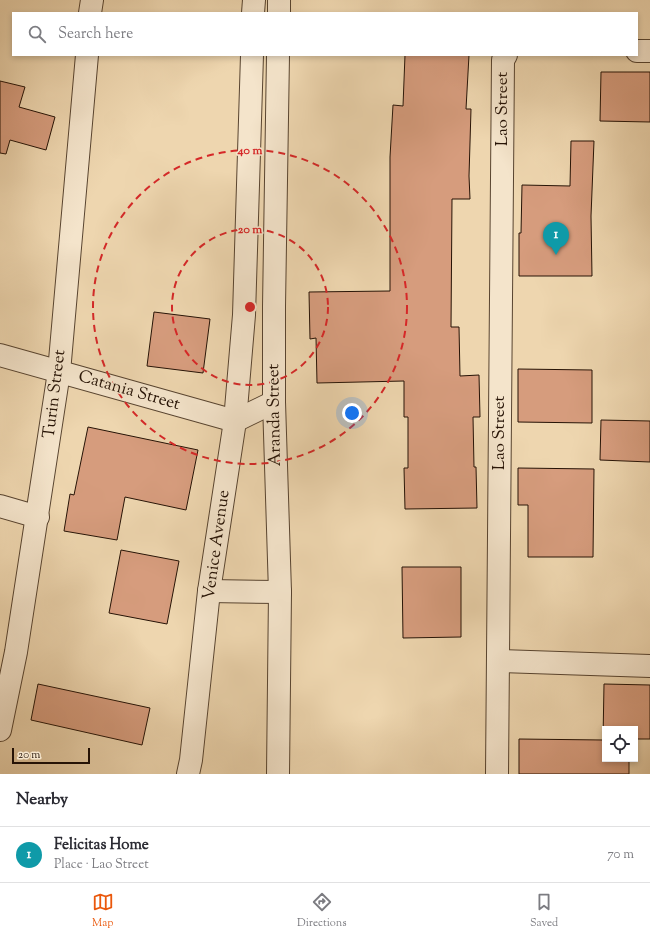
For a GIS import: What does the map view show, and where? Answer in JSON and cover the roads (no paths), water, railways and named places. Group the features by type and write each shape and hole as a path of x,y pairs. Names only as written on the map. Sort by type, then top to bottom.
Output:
{"street":[{"path":"90,12 92,0"},
{"path":"253,12 254,0"},
{"path":"279,0 279,12"},
{"path":"638,51 650,51"},
{"name":"Turin Street","path":"0,730 8,650 38,517 59,372 87,56"},
{"name":"Venice Avenue","path":"188,774 191,760 209,591 235,421 244,315 252,56"},
{"name":"Aranda Street","path":"278,56 274,402 280,592 278,774"},
{"name":"Lao Street","path":"497,774 503,60 505,56"},
{"name":"Catania Street","path":"0,355 235,421"},
{"path":"235,421 274,402"},
{"path":"0,506 38,517"},
{"path":"209,591 280,592"},
{"path":"498,661 650,666"}],"place":[{"name":"Felicitas Home","path":"556,255"}]}
